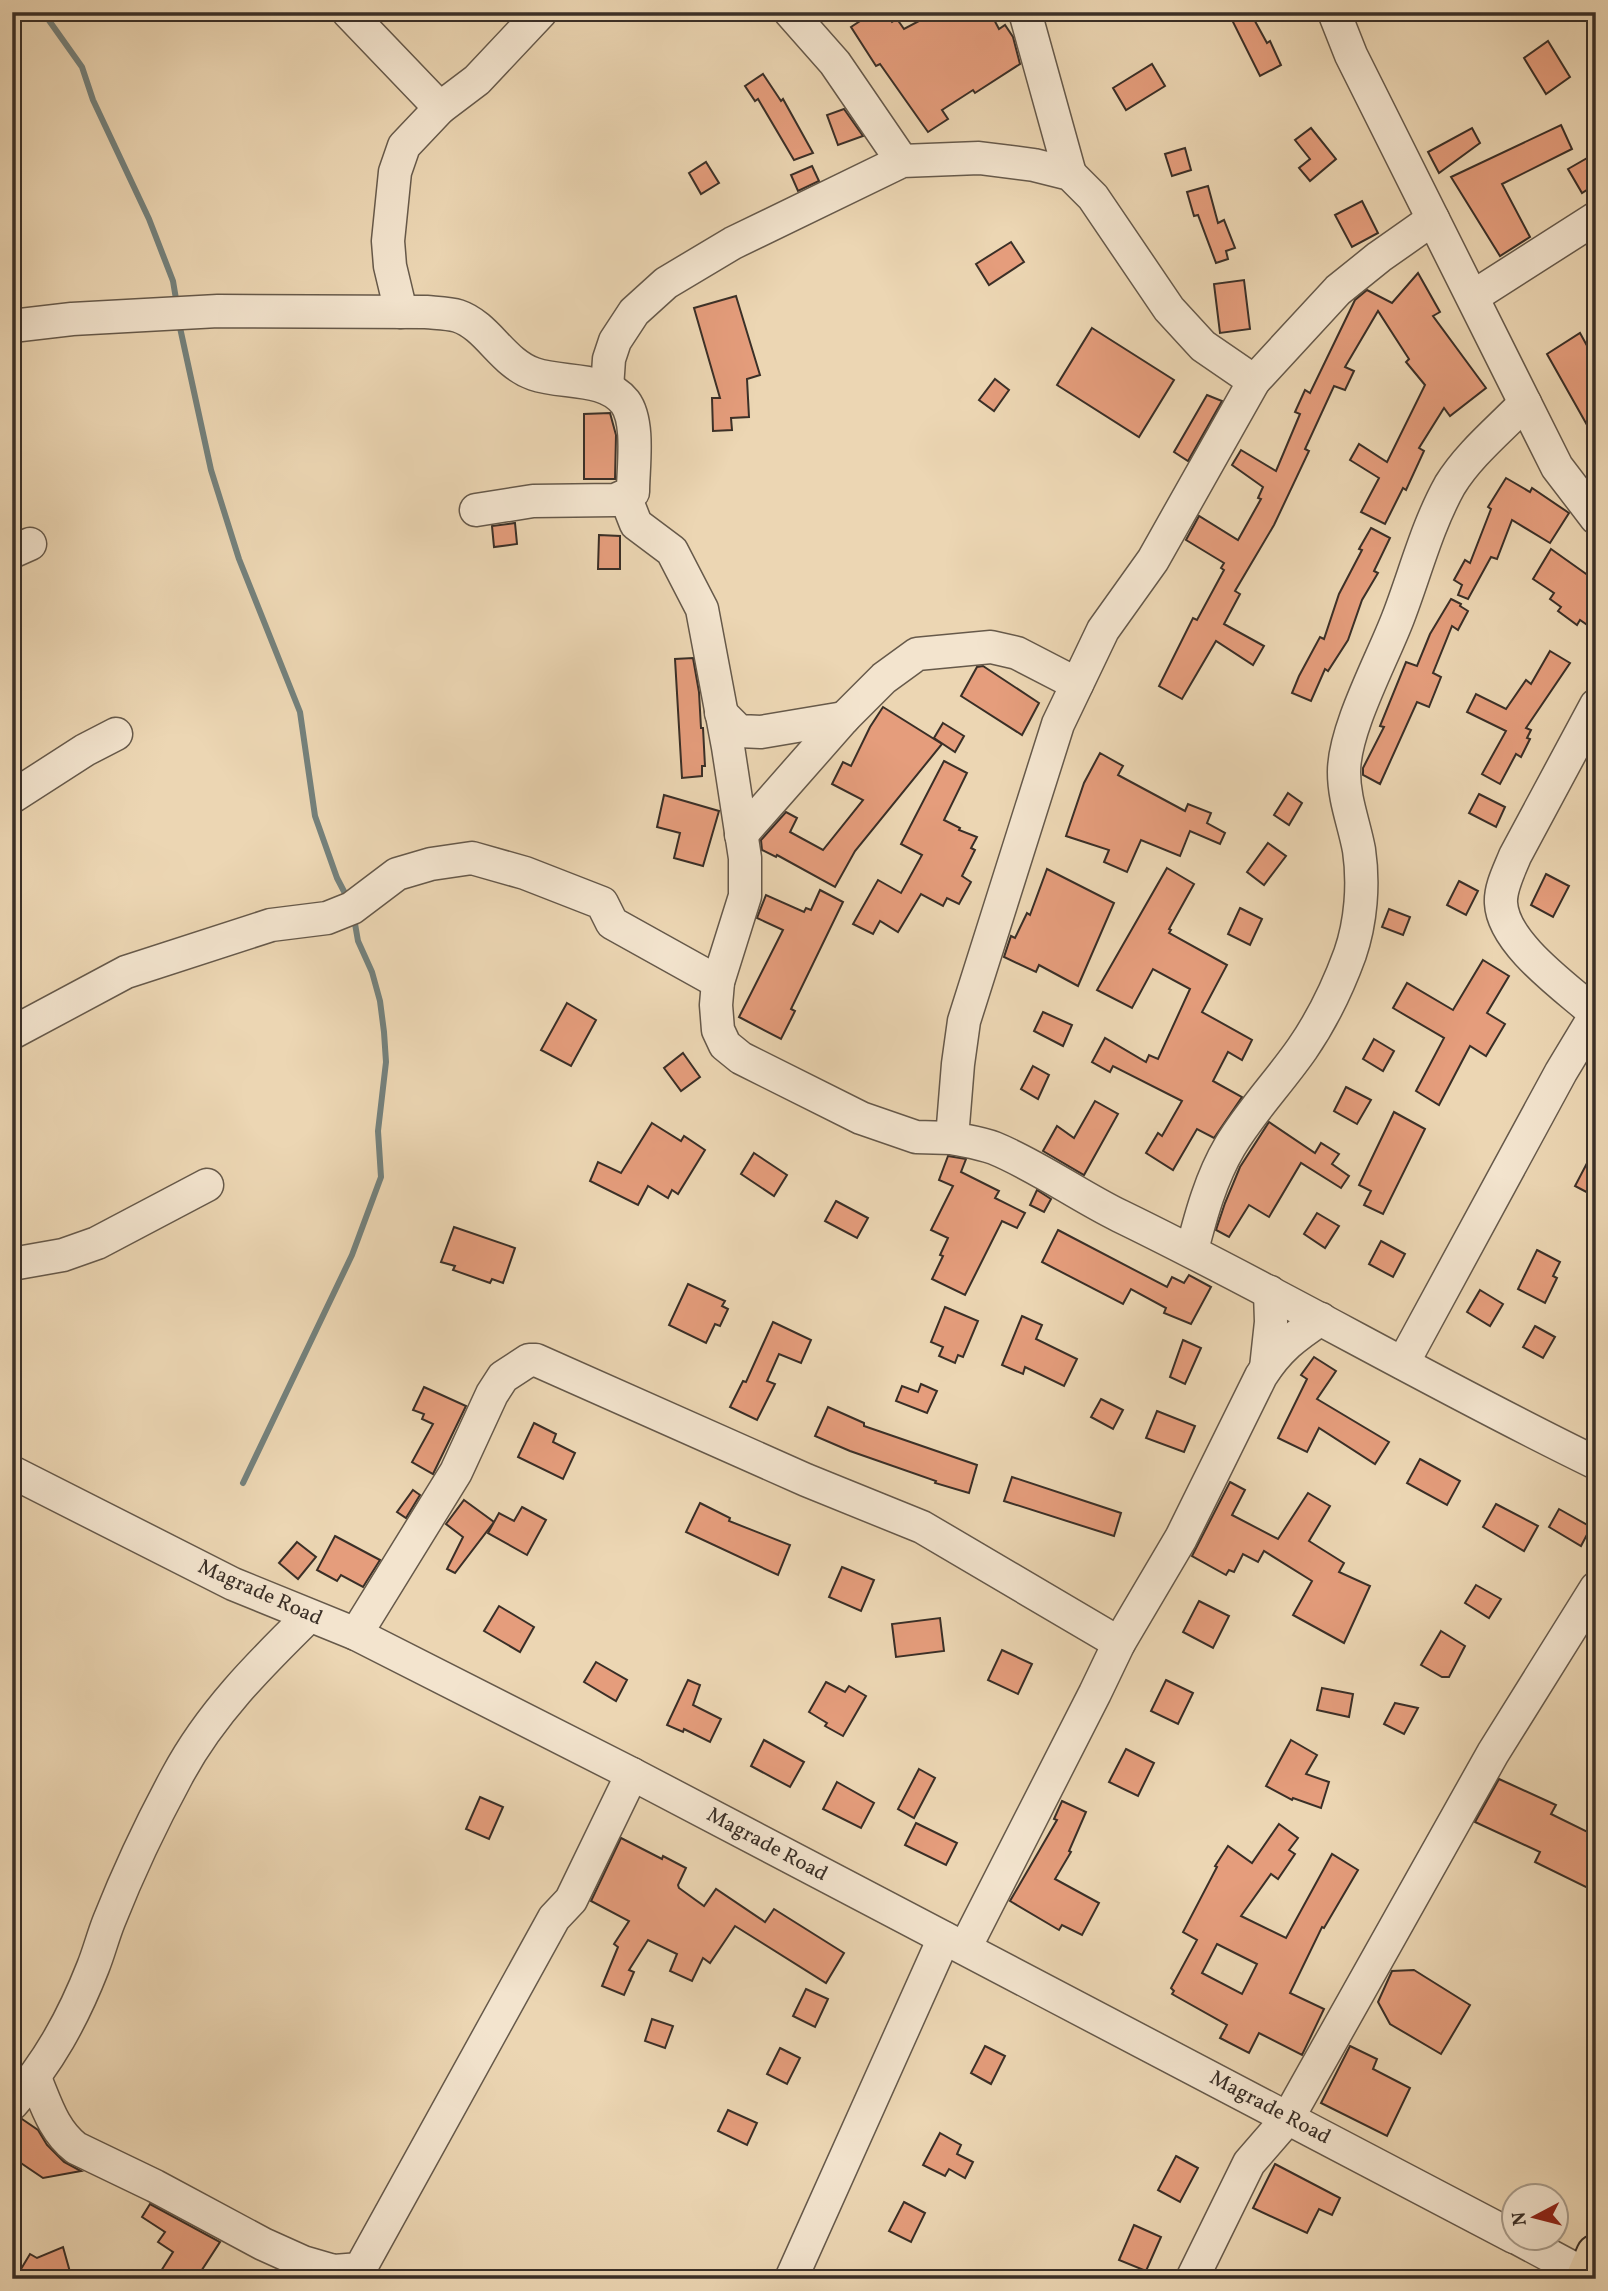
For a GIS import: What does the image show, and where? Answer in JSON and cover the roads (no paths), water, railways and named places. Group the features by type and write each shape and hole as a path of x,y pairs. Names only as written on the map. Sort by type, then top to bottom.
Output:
{"street":[{"path":"348,12 440,108"},
{"path":"401,312 390,265 388,240 395,172 404,146 440,108 477,80 541,12"},
{"path":"790,12 835,63 902,161"},
{"path":"1026,12 1070,174 1093,197 1169,309 1203,346 1254,381"},
{"path":"1334,12 1351,55 1474,296 1557,467 1592,507"},
{"path":"607,388 609,359 615,341 634,312 666,283 733,243 902,161 979,158 1034,165 1070,174"},
{"path":"1474,296 1596,218"},
{"path":"952,1138 964,1021 1058,724 1103,630 1153,561 1254,381 1338,290 1378,257 1433,219"},
{"path":"12,327 72,319 218,311 401,312 459,316 481,331 511,362 535,374 607,388 625,403 634,427 633,492 615,500 533,501 476,510"},
{"path":"1192,1250 1202,1212 1229,1148 1254,1109 1303,1048 1322,1017 1349,956 1359,922 1360,888 1359,850 1347,808 1344,771 1349,739 1398,620 1436,514 1451,484 1471,458 1525,403"},
{"path":"625,496 636,524 672,551 702,609 721,713 746,858 745,896 718,982 718,1030 724,1045 741,1058 861,1118 916,1137 952,1138 992,1147 1116,1214 1192,1250 1526,1429 1596,1463"},
{"path":"741,835 844,718 884,678 918,654 991,647 1017,653 1077,684"},
{"path":"1403,1363 1561,1072 1596,1014 1517,943 1506,924 1501,902 1504,883 1515,856 1596,705"},
{"path":"721,713 739,732 761,732 844,718"},
{"path":"12,797 85,750 116,734"},
{"path":"12,1033 126,972 271,925 327,918 352,908 397,874 431,864 472,858 525,873 602,903 612,923 718,982"},
{"path":"12,1264 63,1255 97,1243 207,1185"},
{"path":"1266,1368 1271,1322 1270,1292"},
{"path":"791,2279 954,1943 1096,1693 1119,1643 1181,1538 1266,1368 1275,1354 1296,1335 1321,1319"},
{"path":"356,1634 456,1472 503,1377 522,1364 536,1360 806,1480 922,1527 1119,1643"},
{"name":"Magrade Road","path":"12,1472 233,1584 356,1634 632,1774 1500,2230"},
{"path":"1192,2279 1248,2163 1288,2118 1493,1752 1596,1588"},
{"path":"12,2104 35,2078 59,2042 77,2006 109,1921 177,1776 196,1744 253,1670 309,1616"},
{"path":"35,2078 56,2128 76,2148 303,2262 334,2271 360,2269 554,1919 571,1900 632,1774"},
{"name":"Magrade Road","path":"1548,2252 1589,2269"}],"waterway":[{"path":"43,12 82,67 93,100 149,219 173,281 177,305"},
{"path":"179,323 211,470 239,559 300,712 315,816 337,878 349,901"},
{"path":"243,1483 352,1255 381,1177 378,1131 386,1062 384,1032 380,1001 372,972 358,941 354,918"}]}
